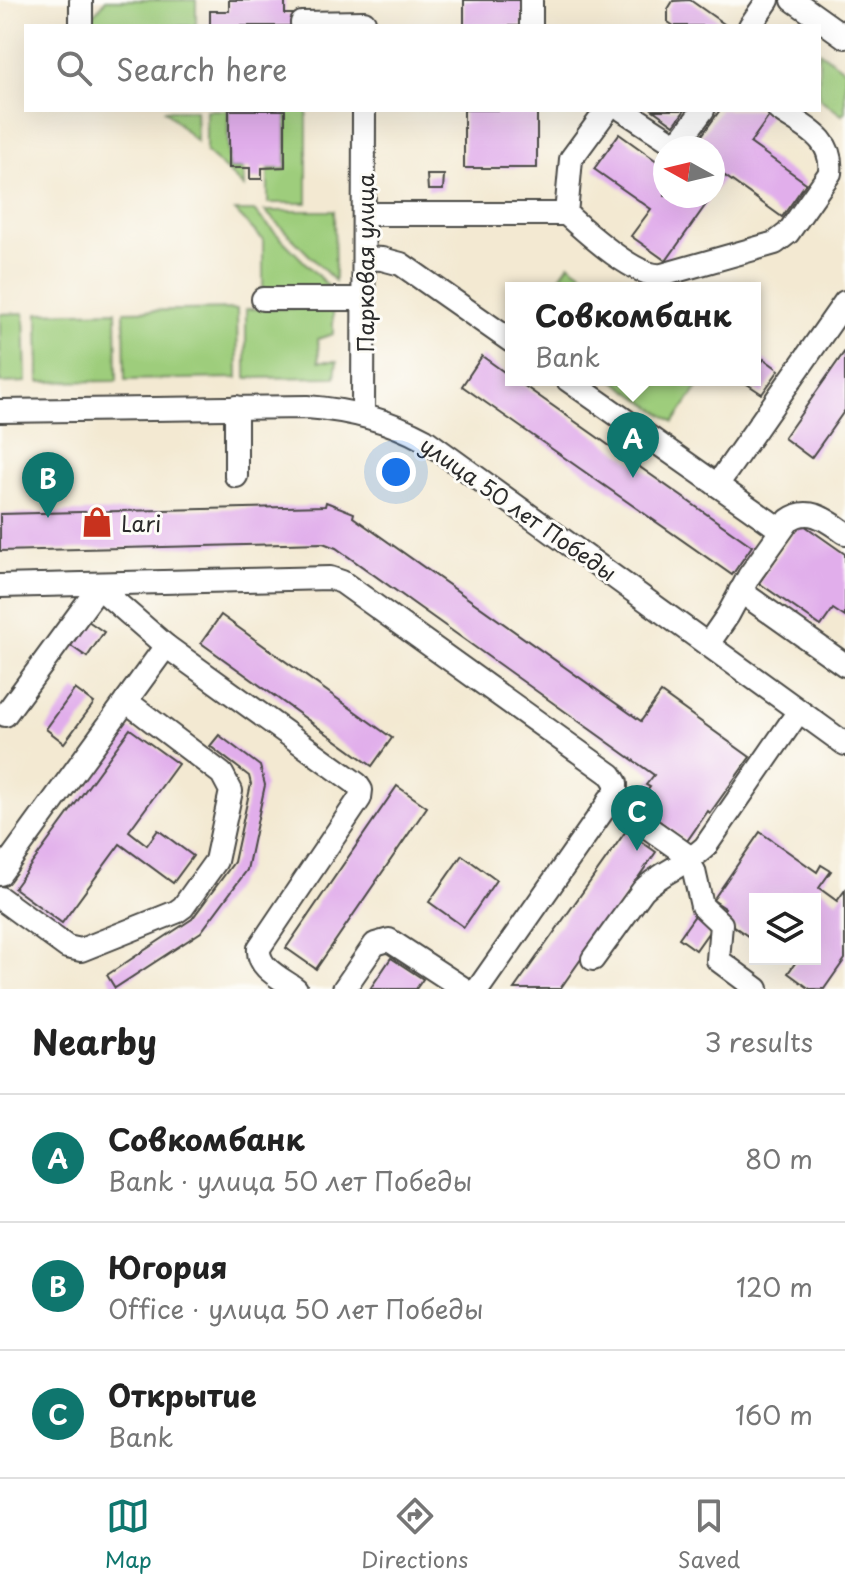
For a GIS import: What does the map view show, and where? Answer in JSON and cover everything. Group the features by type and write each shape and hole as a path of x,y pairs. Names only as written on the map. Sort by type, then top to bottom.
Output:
{"street":[{"path":"81,0 81,24"},
{"path":"531,0 531,24"},
{"path":"751,24 768,0"},
{"path":"793,0 845,37"},
{"path":"302,23 364,16"},
{"name":"Парковая улица","path":"363,415 364,112"},
{"path":"566,214 571,159 606,112"},
{"path":"626,112 672,142 682,138 702,112"},
{"path":"364,214 566,214 589,235 653,276 775,243 788,233 830,173 831,162 830,151 821,139 782,112"},
{"path":"364,258 401,264 505,337"},
{"path":"263,299 364,299"},
{"path":"717,485 845,302"},
{"path":"577,386 781,530"},
{"path":"236,407 236,476"},
{"name":"улица 50 лет Победы","path":"0,411 307,407 363,415 397,426 425,440 845,744"},
{"path":"708,644 789,520 802,513 817,516 844,530"},
{"path":"0,586 330,578 342,582 611,775 616,783 616,792 478,989"},
{"path":"132,616 155,583"},
{"path":"97,586 166,646 357,784 361,790 360,798 259,948 258,956 262,964 296,989"},
{"path":"5,715 97,586"},
{"path":"740,591 845,665"},
{"path":"0,874 166,646"},
{"path":"0,898 67,947 81,950 176,912 216,861 231,791 229,783 222,774 126,701"},
{"path":"593,959 650,882 705,847 799,711"},
{"path":"609,800 689,860 702,906 721,924 718,960 757,989"},
{"path":"344,989 375,944 389,940 464,989"}],"green space":[{"path":"106,0 196,0 196,24 88,24"},
{"path":"821,52 845,70 845,111 842,115 821,99"},
{"path":"167,112 196,112 197,142"},
{"path":"206,112 228,112 228,169 243,169 244,187 206,152"},
{"path":"286,112 307,112 307,203 268,203 268,169 286,169"},
{"path":"235,211 254,211 331,289 263,289 263,240"},
{"path":"265,211 334,211 335,281"},
{"path":"569,264 595,282 556,282"},
{"path":"333,308 333,334 318,339 319,361 337,361 335,377 246,378 246,309"},
{"path":"237,309 238,378 125,380 124,311"},
{"path":"116,311 117,381 39,382 38,313"},
{"path":"24,313 26,382 0,383 0,314"},
{"path":"622,386 699,386 674,422"}],"building":[{"path":"229,0 285,0 285,14 294,14 294,24 210,24 210,11 229,11"},
{"path":"464,0 523,0 522,24 464,24"},
{"path":"690,0 724,24 671,24 668,22 668,9 673,1"},
{"path":"229,112 285,112 285,167 262,168 262,179 250,179 250,168 229,168"},
{"path":"464,112 537,112 537,168 464,168"},
{"path":"656,112 684,112 674,125"},
{"path":"719,112 766,112 770,115 750,143 806,183 782,217 725,176 725,136 702,136"},
{"path":"619,134 653,158 653,208 704,208 666,261 631,236 651,209 594,169"},
{"path":"427,175 444,175 443,190 428,190"},
{"path":"845,351 845,410 811,458 784,438"},
{"path":"482,356 505,373 505,386 525,386 752,546 732,575 462,386"},
{"path":"764,359 779,370 762,394 750,386 761,386 761,363"},
{"path":"326,502 354,513 353,517 641,721 661,693 750,757 687,841 637,805 650,787 646,785 654,775 336,548 323,543 0,551 0,514 325,506"},
{"path":"801,523 845,554 845,617 833,609 821,626 759,583"},
{"path":"221,615 392,738 372,766 201,643"},
{"path":"88,621 104,632 87,657 71,646"},
{"path":"75,689 94,703 64,743 46,729"},
{"path":"130,729 178,764 129,831 147,845 158,830 193,856 173,883 120,844 62,923 14,888"},
{"path":"219,735 260,766 265,785 247,870 201,932 115,988 107,975 192,919 234,862 251,784 249,776 210,746"},
{"path":"397,786 427,807 316,969 286,948"},
{"path":"626,831 656,852 560,989 514,989"},
{"path":"760,832 817,872 821,865 831,871 819,888 837,901 845,890 845,959 824,989 810,989 788,973 794,965 821,965 821,893 749,893 749,937 719,916 725,908 713,900"},
{"path":"462,855 496,880 464,927 429,902"},
{"path":"696,914 713,926 696,950 679,938"},
{"path":"391,958 423,979 416,989 370,989"}],"place":[{"name":"Совкомбанк","path":"633,478"},
{"name":"Югория","path":"48,518"},
{"name":"Lari","path":"97,522"},
{"name":"Открытие","path":"637,851"}]}
